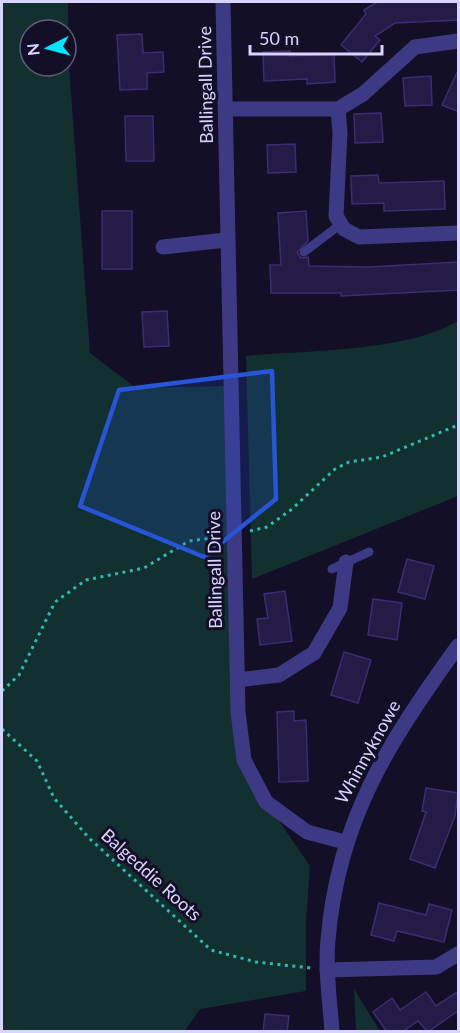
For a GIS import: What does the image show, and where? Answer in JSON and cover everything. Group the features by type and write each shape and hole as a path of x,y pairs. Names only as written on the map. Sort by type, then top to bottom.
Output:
{"street":[{"name":"Ballingall Drive","path":"223,2 227,109 226,240 238,712 244,760 266,802 307,832 345,842"},
{"path":"227,109 338,109 363,94 415,47 459,41"},
{"path":"338,109 340,133 336,216 344,229 359,237 459,233"},
{"path":"163,247 226,240"},
{"path":"238,680 279,675 314,653 340,608 339,566"},
{"name":"Whinnyknowe","path":"332,1032 327,970 331,913 345,842 364,793 386,755 421,698 459,646"},
{"path":"327,970 436,967 459,954"}],"lane":[{"path":"304,252 341,224"},
{"path":"339,566 369,552"}],"path":[{"path":"2,690 19,675 55,602 86,580 144,568 189,541 234,535 267,527 292,509 335,470 349,462 382,457 459,425"},
{"name":"Balgeddie Roots","path":"2,729 37,761 54,798 89,838 211,950 256,962 327,970"}],"highlighted area":[{"path":"272,371 276,499 204,557 80,506 119,390"}],"green space":[{"path":"2,2 68,2 68,18 18,18 18,78 70,78 90,353 136,388 231,386 244,760 266,802 310,866 306,921 306,991 200,1009 185,1031 2,1032"},
{"path":"458,321 458,496 252,579 246,356 384,344 412,339"},
{"path":"354,989 380,1031 356,1031"}],"building":[{"path":"377,2 459,2 459,20 395,23 375,36 380,40 362,62 341,45 366,14 364,10"},
{"path":"142,34 143,53 163,52 164,72 147,73 147,89 120,90 117,35"},
{"path":"290,51 290,56 334,54 335,82 307,84 307,79 264,81 263,52"},
{"path":"459,68 459,112 442,105"},
{"path":"431,76 432,105 405,106 403,78"},
{"path":"381,113 383,142 355,143 354,114"},
{"path":"125,116 153,116 154,161 126,161"},
{"path":"295,144 296,172 268,173 267,145"},
{"path":"378,175 379,183 444,181 445,209 384,211 384,203 352,204 351,176"},
{"path":"102,211 132,211 132,269 102,269"},
{"path":"306,211 308,241 297,252 301,258 308,257 309,266 367,267 459,262 459,290 341,296 341,293 271,293 270,265 281,265 278,213"},
{"path":"167,311 169,346 144,347 142,312"},
{"path":"407,559 434,566 425,599 398,592"},
{"path":"285,591 292,641 260,645 257,619 268,618 264,594"},
{"path":"373,599 402,603 397,640 368,635"},
{"path":"344,652 371,660 358,703 331,695"},
{"path":"294,711 294,721 306,720 308,781 279,782 277,712"},
{"path":"426,788 458,793 455,816 435,868 410,859 426,812 422,811"},
{"path":"379,903 426,915 429,904 452,910 444,942 397,931 394,941 371,935"},
{"path":"459,991 459,1010 428,1032 418,1021 402,1032 387,1032 373,1012 392,998 400,1010 426,992 436,1006"},
{"path":"265,1014 289,1016 287,1032 263,1032"}]}
